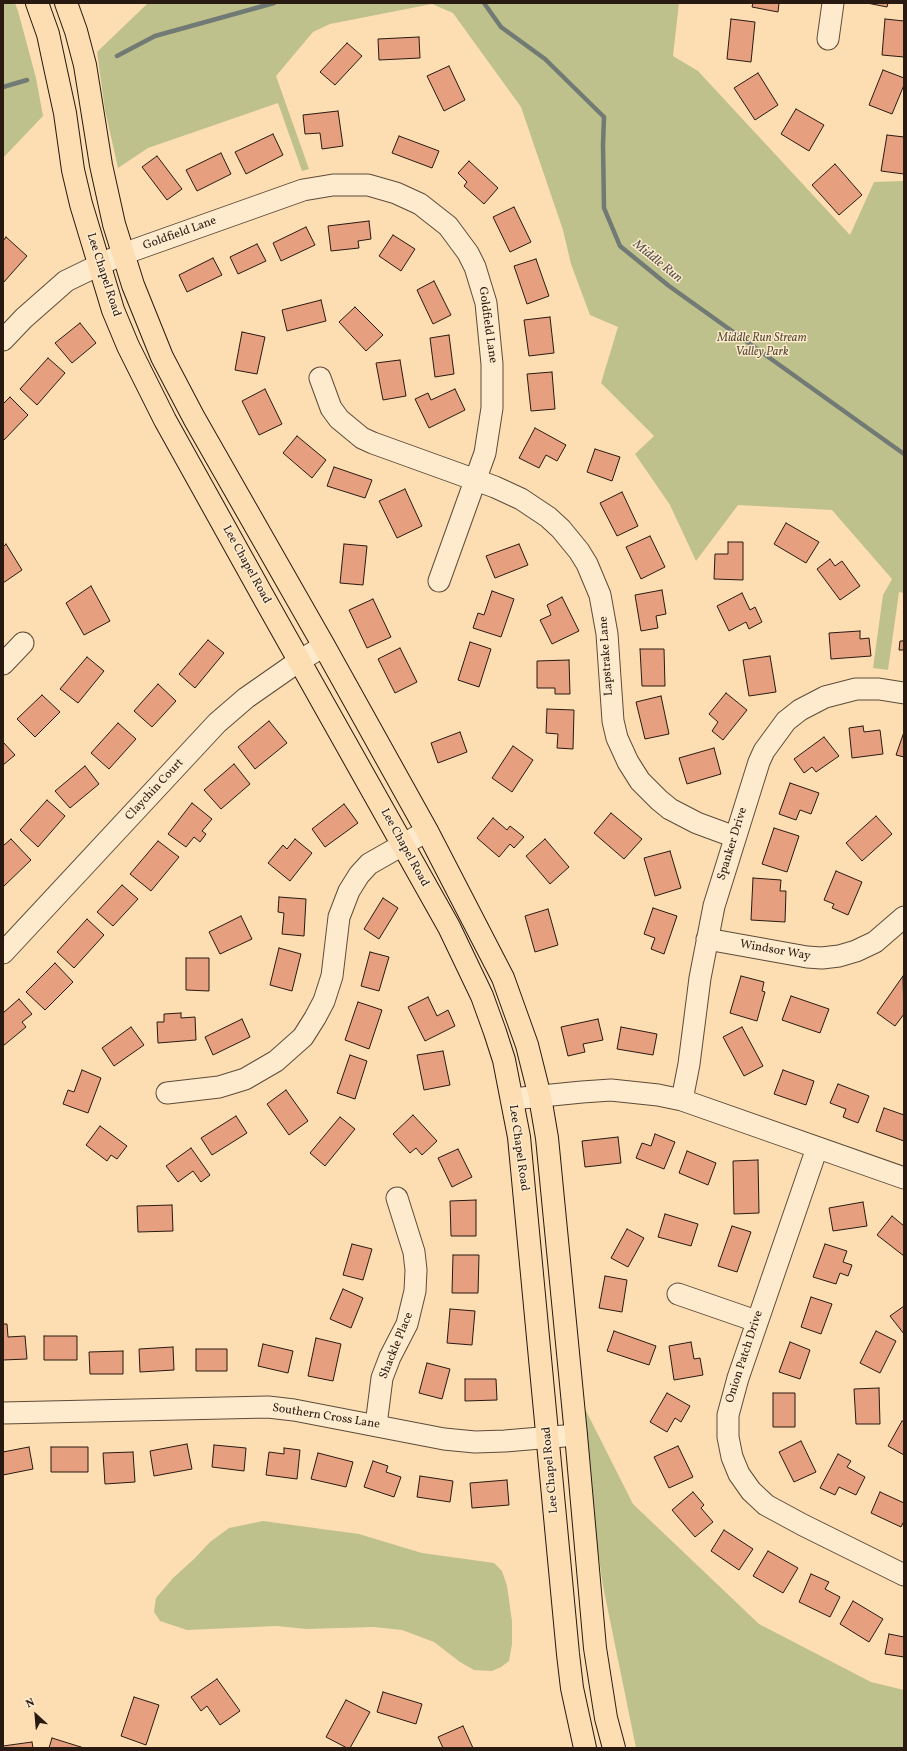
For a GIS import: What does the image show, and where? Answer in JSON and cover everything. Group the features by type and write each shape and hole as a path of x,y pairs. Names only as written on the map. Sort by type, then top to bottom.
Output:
{"main road":[{"name":"Lee Chapel Road","path":"37,3 48,34 65,113 80,204 113,310 144,378 299,660 449,927 482,996 504,1060 519,1137 572,1688 585,1748"},
{"path":"66,3 76,31 85,65 106,190 123,254 146,320 162,356 239,499 324,646 427,831 503,978 527,1045 540,1097 547,1138 595,1648 606,1718 614,1748"}],"street":[{"path":"828,39 833,3"},
{"name":"Goldfield Lane","path":"3,340 24,318 66,281 123,254 295,193 318,187 349,184 368,185 396,192 420,204 448,226 468,253 482,284 486,303 492,364 492,408 485,453 439,581"},
{"name":"Lapstrake Lane","path":"320,378 331,408 343,422 362,438 521,499 548,517 561,529 587,564 600,595 605,617 613,721 617,738 628,762 640,781 659,800 683,817 735,837"},
{"path":"3,664 23,643"},
{"name":"Claychin Court","path":"3,954 217,723 246,698 299,660 324,646"},
{"name":"Spanker Drive","path":"682,1100 689,1064 707,938 714,906 759,762 769,742 786,721 800,710 825,697 856,689 879,688 904,694"},
{"path":"167,1093 219,1087 245,1079 276,1061 303,1037 324,1001 332,976 339,917 349,890 369,864 427,831"},
{"name":"Windsor Way","path":"707,938 807,957 834,957 856,951 875,942 904,917"},
{"path":"512,1100 611,1090 648,1093 682,1100 904,1178"},
{"name":"Onion Patch Drive","path":"817,1148 756,1321 730,1403 728,1416 728,1437 732,1457 739,1474 751,1491 775,1510 904,1575"},
{"name":"Shackle Place","path":"376,1425 382,1378 390,1357 407,1324 415,1291 416,1270 414,1252 397,1198"},
{"path":"678,1294 756,1321"},
{"name":"Southern Cross Lane","path":"3,1412 268,1407 294,1410 444,1439 475,1442 505,1441 576,1434"}],"green space":[{"path":"3,3 15,3 18,11 36,78 43,116 3,158"},
{"name":"Middle Run Stream Valley Park","path":"148,3 679,3 673,56 698,71 850,235 874,182 904,181 904,593 899,592 888,670 873,668 883,595 892,579 832,510 738,505 696,561 670,505 635,454 654,436 601,383 618,327 590,315 571,264 563,230 521,107 453,13 432,4 330,24 313,32 276,76 309,169 302,171 278,103 148,148 118,168 105,110 97,52"},
{"path":"575,1389 633,1504 759,1624 871,1682 904,1690 904,1748 636,1748 603,1586"},
{"path":"263,1521 359,1534 422,1553 494,1563 502,1571 507,1586 512,1621 512,1644 509,1661 492,1671 474,1670 460,1662 434,1642 402,1630 374,1627 307,1629 276,1626 187,1630 160,1621 154,1612 156,1598 173,1578 210,1542 229,1528"}],"building":[{"path":"753,3 779,3 778,12 752,7"},
{"path":"867,3 888,3 887,7"},
{"path":"731,19 755,22 751,62 727,59"},
{"path":"885,19 904,21 904,57 882,55"},
{"path":"419,37 420,58 379,60 378,39"},
{"path":"347,43 362,56 335,85 320,72"},
{"path":"449,66 465,100 444,111 427,76"},
{"path":"883,70 904,78 904,85 892,114 869,105"},
{"path":"758,73 778,105 755,120 734,88"},
{"path":"796,109 824,125 809,151 781,134"},
{"path":"338,111 343,146 322,149 320,133 305,134 303,115"},
{"path":"273,134 283,155 246,174 235,152"},
{"path":"887,135 904,137 904,174 881,171"},
{"path":"399,136 439,151 432,168 392,153"},
{"path":"221,153 231,174 197,191 186,170"},
{"path":"157,156 182,189 167,200 142,167"},
{"path":"469,161 498,188 484,204 464,186 467,182 458,173"},
{"path":"835,164 862,195 839,215 812,185"},
{"path":"514,207 531,242 510,252 493,217"},
{"path":"369,221 371,239 358,241 359,248 331,251 328,226"},
{"path":"306,227 315,245 281,261 273,243"},
{"path":"393,235 415,249 401,271 379,256"},
{"path":"6,237 27,256 3,283 3,241"},
{"path":"257,244 266,261 238,274 230,257"},
{"path":"213,258 222,275 187,292 179,275"},
{"path":"536,259 549,296 527,304 514,266"},
{"path":"434,281 451,315 433,324 417,290"},
{"path":"321,300 326,321 287,331 282,310"},
{"path":"355,307 383,335 366,351 339,322"},
{"path":"550,317 554,353 529,356 524,320"},
{"path":"80,323 96,343 72,363 55,343"},
{"path":"242,332 265,337 257,374 235,370"},
{"path":"449,335 454,374 435,377 430,338"},
{"path":"48,358 65,373 37,405 20,389"},
{"path":"400,360 406,396 383,400 376,363"},
{"path":"552,372 555,409 531,411 527,374"},
{"path":"265,389 282,424 259,435 242,401"},
{"path":"455,389 465,410 429,428 415,399 428,393 431,400"},
{"path":"10,397 28,415 3,441 3,404"},
{"path":"535,428 566,445 557,461 546,455 539,468 519,458"},
{"path":"297,436 326,460 312,478 283,453"},
{"path":"595,449 620,457 612,481 587,472"},
{"path":"334,467 372,480 365,498 327,486"},
{"path":"405,489 422,526 397,538 379,501"},
{"path":"622,492 638,526 617,536 600,503"},
{"path":"786,523 819,542 806,563 774,544"},
{"path":"650,536 665,567 641,579 626,547"},
{"path":"728,542 743,542 743,580 714,579 715,554 728,554"},
{"path":"6,544 22,570 3,583 3,547"},
{"path":"344,544 367,546 363,585 340,583"},
{"path":"519,544 528,565 495,578 486,556"},
{"path":"830,559 835,566 842,561 860,586 840,600 817,569"},
{"path":"91,586 110,621 84,635 66,603"},
{"path":"662,590 666,614 656,616 658,628 641,631 635,595"},
{"path":"492,591 514,599 501,637 473,628 478,613 484,615"},
{"path":"742,593 750,610 755,607 762,622 749,629 746,622 729,631 717,606"},
{"path":"562,597 579,631 552,644 540,620 551,615 547,605"},
{"path":"373,599 391,637 367,648 349,610"},
{"path":"860,631 860,639 869,638 871,656 831,659 829,633"},
{"path":"904,638 904,650 899,650 900,641 903,641"},
{"path":"208,640 224,653 195,688 179,674"},
{"path":"470,642 491,649 479,687 458,680"},
{"path":"400,648 417,682 395,693 378,659"},
{"path":"640,649 664,649 665,686 642,686"},
{"path":"770,656 776,692 749,696 743,660"},
{"path":"87,657 104,671 78,703 60,689"},
{"path":"569,660 570,694 555,694 555,688 537,688 537,661"},
{"path":"158,684 176,701 152,727 134,711"},
{"path":"726,693 747,710 723,740 712,731 718,722 709,714"},
{"path":"42,695 60,712 35,737 17,719"},
{"path":"661,696 669,734 645,739 636,702"},
{"path":"547,709 574,710 573,749 557,748 558,734 546,733"},
{"path":"269,721 287,743 255,769 238,747"},
{"path":"118,723 136,739 109,769 91,753"},
{"path":"863,726 864,732 880,730 883,754 852,758 849,728"},
{"path":"460,732 467,752 438,763 431,743"},
{"path":"904,732 904,757 896,755"},
{"path":"824,737 839,756 816,772 812,767 804,773 794,759"},
{"path":"3,742 15,755 3,765"},
{"path":"513,746 533,760 512,792 492,778"},
{"path":"714,748 721,774 687,784 679,758"},
{"path":"234,764 250,784 221,809 204,790"},
{"path":"85,766 99,784 70,808 55,791"},
{"path":"790,783 819,793 811,814 800,810 796,820 779,814"},
{"path":"47,800 65,816 38,847 20,830"},
{"path":"192,803 212,819 202,831 206,834 200,842 194,837 186,847 168,834"},
{"path":"344,804 358,823 325,847 312,829"},
{"path":"611,813 642,839 624,859 594,833"},
{"path":"876,816 892,834 862,861 846,843"},
{"path":"493,818 507,830 510,826 524,837 514,848 510,844 499,857 477,838"},
{"path":"774,828 799,836 787,872 762,864"},
{"path":"11,839 31,860 3,887 3,846"},
{"path":"295,839 312,853 290,881 268,863 283,845 287,849"},
{"path":"545,839 569,867 550,884 526,856"},
{"path":"158,841 179,857 151,891 130,874"},
{"path":"670,851 681,888 655,896 644,858"},
{"path":"836,871 862,882 848,915 832,908 834,904 824,900"},
{"path":"753,878 781,880 780,891 786,891 785,922 751,920"},
{"path":"122,885 138,899 113,926 97,912"},
{"path":"279,897 306,899 304,936 282,934 284,913 278,912"},
{"path":"383,898 398,908 379,939 364,929"},
{"path":"653,908 677,916 664,954 651,949 655,938 644,934"},
{"path":"548,909 558,945 535,952 525,916"},
{"path":"241,916 252,939 220,954 209,932"},
{"path":"87,919 104,935 74,968 57,952"},
{"path":"279,948 301,954 292,991 270,985"},
{"path":"370,952 389,957 379,991 361,986"},
{"path":"186,958 209,958 209,991 186,990"},
{"path":"55,963 73,982 45,1010 26,992"},
{"path":"741,976 764,982 762,991 765,992 757,1021 730,1013"},
{"path":"903,976 904,1014 895,1026 877,1013"},
{"path":"791,996 829,1009 820,1033 782,1020"},
{"path":"428,997 437,1016 448,1010 455,1026 425,1041 408,1007"},
{"path":"19,999 32,1014 22,1022 26,1027 3,1046 3,1013"},
{"path":"358,1002 382,1010 369,1049 345,1040"},
{"path":"181,1013 181,1018 195,1017 196,1040 158,1043 157,1022 164,1022 164,1014"},
{"path":"242,1019 250,1037 213,1055 205,1037"},
{"path":"598,1019 603,1040 583,1044 585,1052 568,1056 561,1027"},
{"path":"131,1027 144,1045 114,1066 102,1048"},
{"path":"621,1027 657,1034 653,1055 617,1049"},
{"path":"742,1027 763,1066 744,1076 723,1037"},
{"path":"443,1051 450,1085 424,1090 417,1055"},
{"path":"350,1055 367,1061 355,1099 337,1093"},
{"path":"82,1070 101,1078 88,1113 63,1104 68,1090 74,1092"},
{"path":"783,1070 814,1081 806,1105 774,1094"},
{"path":"838,1084 869,1096 858,1123 843,1117 846,1109 830,1103"},
{"path":"286,1090 308,1121 289,1135 267,1104"},
{"path":"884,1108 904,1115 904,1141 876,1131"},
{"path":"413,1115 437,1141 422,1155 416,1148 410,1153 393,1134"},
{"path":"236,1116 247,1133 212,1155 201,1138"},
{"path":"340,1117 355,1129 325,1166 310,1153"},
{"path":"100,1126 127,1146 117,1159 111,1155 107,1161 86,1145"},
{"path":"655,1134 675,1142 664,1169 636,1158 642,1143 651,1146"},
{"path":"618,1137 621,1163 585,1167 582,1141"},
{"path":"191,1148 210,1175 201,1182 193,1171 178,1182 166,1166"},
{"path":"458,1149 472,1177 452,1187 438,1158"},
{"path":"687,1151 716,1163 708,1185 679,1173"},
{"path":"758,1160 759,1213 734,1214 733,1161"},
{"path":"476,1200 476,1236 451,1236 450,1201"},
{"path":"863,1202 867,1226 833,1231 829,1208"},
{"path":"172,1205 173,1231 138,1232 137,1206"},
{"path":"665,1214 698,1224 691,1246 658,1237"},
{"path":"892,1216 904,1226 904,1256 877,1235"},
{"path":"732,1226 751,1232 737,1272 718,1266"},
{"path":"627,1229 644,1238 628,1267 611,1258"},
{"path":"352,1244 372,1249 363,1280 343,1275"},
{"path":"825,1244 847,1251 843,1262 852,1265 848,1276 840,1273 836,1284 813,1277"},
{"path":"453,1255 479,1255 478,1293 452,1293"},
{"path":"605,1276 627,1280 622,1312 599,1308"},
{"path":"343,1289 363,1298 351,1328 330,1319"},
{"path":"811,1297 832,1304 821,1334 801,1327"},
{"path":"904,1306 904,1334 890,1316"},
{"path":"450,1309 475,1311 472,1345 447,1343"},
{"path":"3,1324 7,1324 8,1337 25,1336 27,1359 3,1360"},
{"path":"614,1331 656,1346 649,1365 607,1351"},
{"path":"876,1331 896,1341 880,1373 860,1363"},
{"path":"44,1336 77,1336 77,1360 44,1360"},
{"path":"316,1338 341,1344 333,1381 308,1376"},
{"path":"691,1342 694,1359 700,1358 703,1375 674,1380 669,1346"},
{"path":"790,1342 810,1350 800,1379 779,1372"},
{"path":"263,1344 293,1351 288,1373 258,1366"},
{"path":"173,1347 174,1370 140,1372 139,1349"},
{"path":"196,1349 227,1349 227,1371 196,1371"},
{"path":"123,1351 123,1374 90,1374 89,1352"},
{"path":"427,1363 450,1369 442,1399 419,1393"},
{"path":"465,1379 496,1379 497,1400 465,1401"},
{"path":"879,1388 880,1424 856,1424 854,1389"},
{"path":"667,1393 690,1406 681,1422 675,1418 667,1432 650,1422"},
{"path":"773,1393 795,1393 795,1427 773,1427"},
{"path":"902,1421 904,1422 904,1455 888,1446"},
{"path":"801,1441 816,1472 794,1482 779,1452"},
{"path":"187,1444 192,1469 154,1476 150,1451"},
{"path":"214,1445 246,1448 244,1471 212,1467"},
{"path":"678,1446 693,1477 669,1488 654,1457"},
{"path":"29,1447 33,1469 3,1475 3,1452"},
{"path":"51,1447 88,1447 88,1472 51,1472"},
{"path":"284,1448 300,1450 297,1479 266,1475 269,1452 284,1454"},
{"path":"133,1452 135,1482 105,1484 103,1453"},
{"path":"318,1453 353,1462 346,1487 311,1479"},
{"path":"838,1454 851,1461 847,1467 865,1477 856,1495 839,1487 835,1495 820,1488"},
{"path":"373,1461 388,1466 386,1472 401,1477 394,1497 364,1487"},
{"path":"420,1476 453,1481 450,1502 417,1497"},
{"path":"507,1480 509,1505 472,1508 470,1483"},
{"path":"693,1492 704,1505 701,1508 713,1522 695,1537 672,1510"},
{"path":"880,1492 904,1503 904,1521 901,1527 871,1513"},
{"path":"724,1530 753,1549 739,1570 711,1551"},
{"path":"768,1551 798,1568 783,1593 753,1576"},
{"path":"811,1574 829,1582 825,1589 840,1597 830,1617 799,1602"},
{"path":"853,1601 883,1619 869,1642 840,1624"},
{"path":"889,1634 904,1637 904,1657 885,1654"},
{"path":"217,1679 240,1711 220,1725 207,1706 201,1711 191,1697"},
{"path":"383,1692 422,1704 416,1724 377,1712"},
{"path":"134,1697 159,1705 146,1745 121,1736"},
{"path":"346,1700 370,1712 350,1748 347,1748 326,1737"},
{"path":"463,1726 473,1748 443,1748 438,1737"},
{"path":"52,1738 84,1748 49,1748"},
{"path":"32,1742 33,1748 3,1748 3,1746"}],"waterway":[{"name":"Middle Run","path":"117,56 155,36 274,3"},
{"name":"Middle Run","path":"484,3 501,27 545,59 604,117 604,208 620,246 669,286 904,454"},
{"name":"Middle Run","path":"3,87 27,80"}]}
